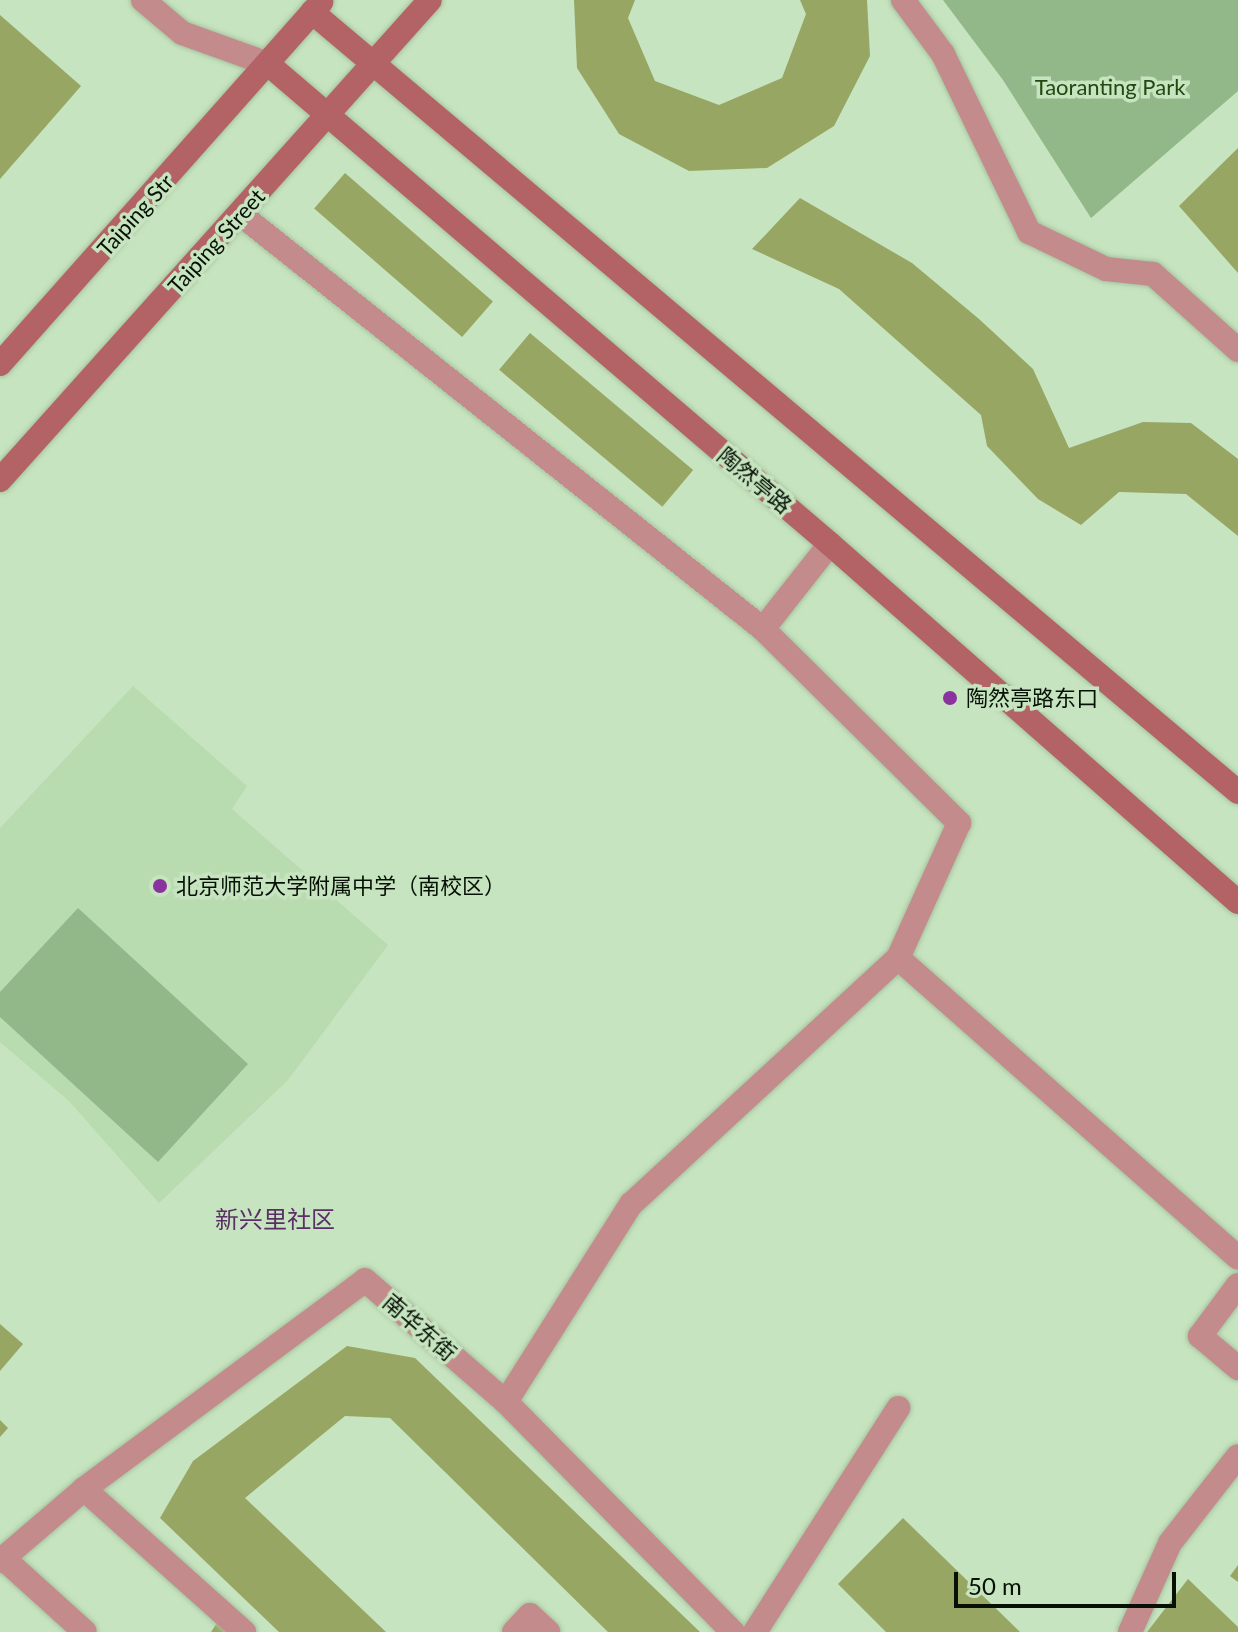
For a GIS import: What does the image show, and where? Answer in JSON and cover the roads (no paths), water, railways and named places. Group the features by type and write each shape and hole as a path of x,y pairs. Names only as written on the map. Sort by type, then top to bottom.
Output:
{"main road":[{"name":"Taiping Street","path":"0,480 430,0"},
{"path":"268,64 317,6 373,65 1238,792"},
{"name":"陶然亭路","path":"268,64 830,544 1238,902"},
{"name":"Taiping Str","path":"0,364 268,64"}],"street":[{"path":"143,0 182,33 268,64"},
{"path":"903,0 943,54 1029,232 1106,269 1153,274 1238,350"},
{"path":"240,214 763,629 959,823 898,958 631,1204 506,1402"},
{"path":"763,629 830,544"},
{"path":"898,958 1238,1258"},
{"name":"南华东街","path":"2,1560 84,1489 365,1280 506,1402 733,1632"},
{"path":"1238,1285 1200,1336 1238,1368"},
{"path":"755,1632 898,1408"},
{"path":"1130,1632 1170,1543 1238,1456"},
{"path":"84,1489 244,1632"},
{"path":"2,1560 85,1632"},
{"path":"514,1632 530,1615 548,1632"}],"place":[{"name":"陶然亭路东口","path":"950,698"},
{"name":"北京师范大学附属中学（南校区）","path":"160,886"}],"district":[{"name":"新兴里社区","path":"275,1219"}],"park label":[{"name":"Taoranting Park","path":"1110,87"}]}
